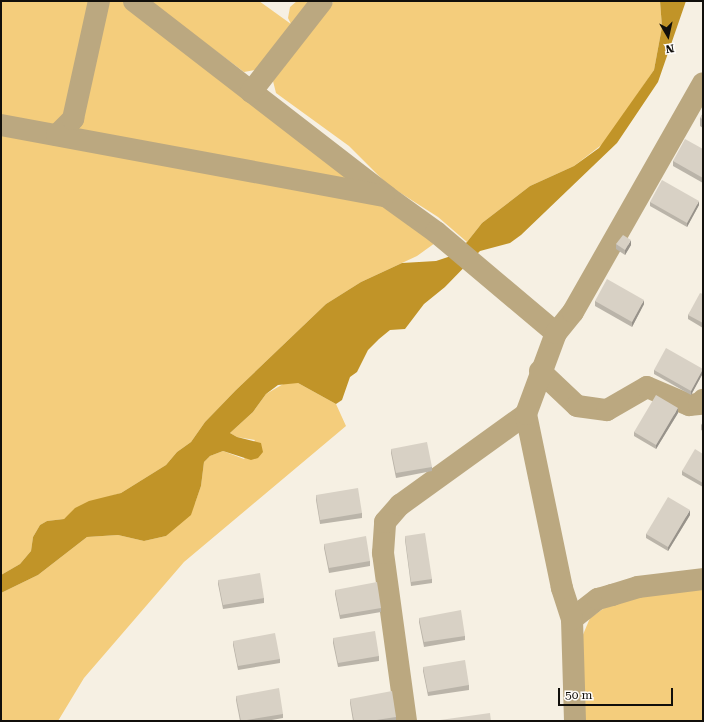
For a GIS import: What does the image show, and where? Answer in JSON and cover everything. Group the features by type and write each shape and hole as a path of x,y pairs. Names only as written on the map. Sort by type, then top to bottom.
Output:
{"street":[{"path":"58,135 73,119 99,1"},
{"path":"134,1 386,196 436,232 489,274 556,333"},
{"path":"251,92 322,1"},
{"path":"575,721 572,619 562,588 526,414 540,371 556,333 573,312 703,84"},
{"path":"1,125 386,196"},
{"path":"540,371 577,406 607,410 647,387 689,405 699,404 703,400"},
{"path":"406,721 383,553 385,522 400,505 526,414"},
{"path":"572,619 598,600 638,587 703,579"}],"shaded area":[{"path":"1,1 95,1 69,118 56,128 1,119"},
{"path":"102,1 134,1 373,184 67,134"},
{"path":"149,1 259,1 291,24 288,18 290,7 297,1 311,1 255,70 244,72"},
{"path":"334,1 660,1 662,27 654,70 604,143 574,166 530,186 482,223 467,242 438,217 388,185 349,146 276,93 273,81"},
{"path":"660,1 686,1 658,82 617,143 521,235 510,243 480,251 445,287 424,304 405,329 390,330 379,339 368,350 357,372 350,377 342,400 336,404 298,383 278,385 266,394 253,412 230,433 237,437 261,443 263,452 258,458 251,460 223,451 210,456 204,462 201,486 191,515 166,536 144,541 118,535 87,537 38,575 1,593 1,575 20,564 31,551 33,537 40,525 47,521 64,519 75,508 89,501 121,493 166,465 177,452 191,442 205,422 236,390 326,304 361,282 402,263 436,261 451,256 467,242 482,223 530,186 574,166 599,148 654,70 662,27"},
{"path":"1,126 387,198 435,243 417,256 361,282 326,304 236,390 205,422 191,442 177,452 166,465 121,493 82,505 64,519 47,521 40,525 33,537 31,551 20,564 1,575"},
{"path":"285,383 298,383 336,404 346,426 184,562 84,678 58,721 1,721 1,593 38,575 87,537 118,535 144,541 166,536 195,503 201,486 204,462 210,456 223,451 244,459 255,440 237,437 230,433 253,412 266,394"},
{"path":"703,585 703,721 583,721 582,637 590,618 617,599"}],"building":[{"path":"685,139 703,149 703,178 673,161"},
{"path":"662,180 699,201 687,223 650,202"},
{"path":"623,235 631,240 625,250 616,244"},
{"path":"607,279 644,300 632,322 595,301"},
{"path":"700,293 703,294 703,323 688,315"},
{"path":"666,348 703,369 691,391 654,370"},
{"path":"656,395 678,408 656,445 634,432"},
{"path":"427,442 432,467 396,473 391,449"},
{"path":"695,449 703,454 703,483 682,471"},
{"path":"358,488 362,513 320,520 316,495"},
{"path":"668,497 690,510 668,547 646,534"},
{"path":"425,533 432,579 411,582 405,536"},
{"path":"366,536 370,561 329,568 324,544"},
{"path":"260,573 264,598 223,605 218,580"},
{"path":"377,582 381,608 340,615 335,590"},
{"path":"461,610 465,636 424,642 419,618"},
{"path":"375,631 379,656 338,663 333,638"},
{"path":"275,633 280,659 238,666 233,641"},
{"path":"465,660 469,685 428,692 423,667"},
{"path":"279,688 283,714 241,721 236,696"},
{"path":"392,691 396,717 370,721 354,721 350,699"},
{"path":"490,713 491,721 433,721"}]}
